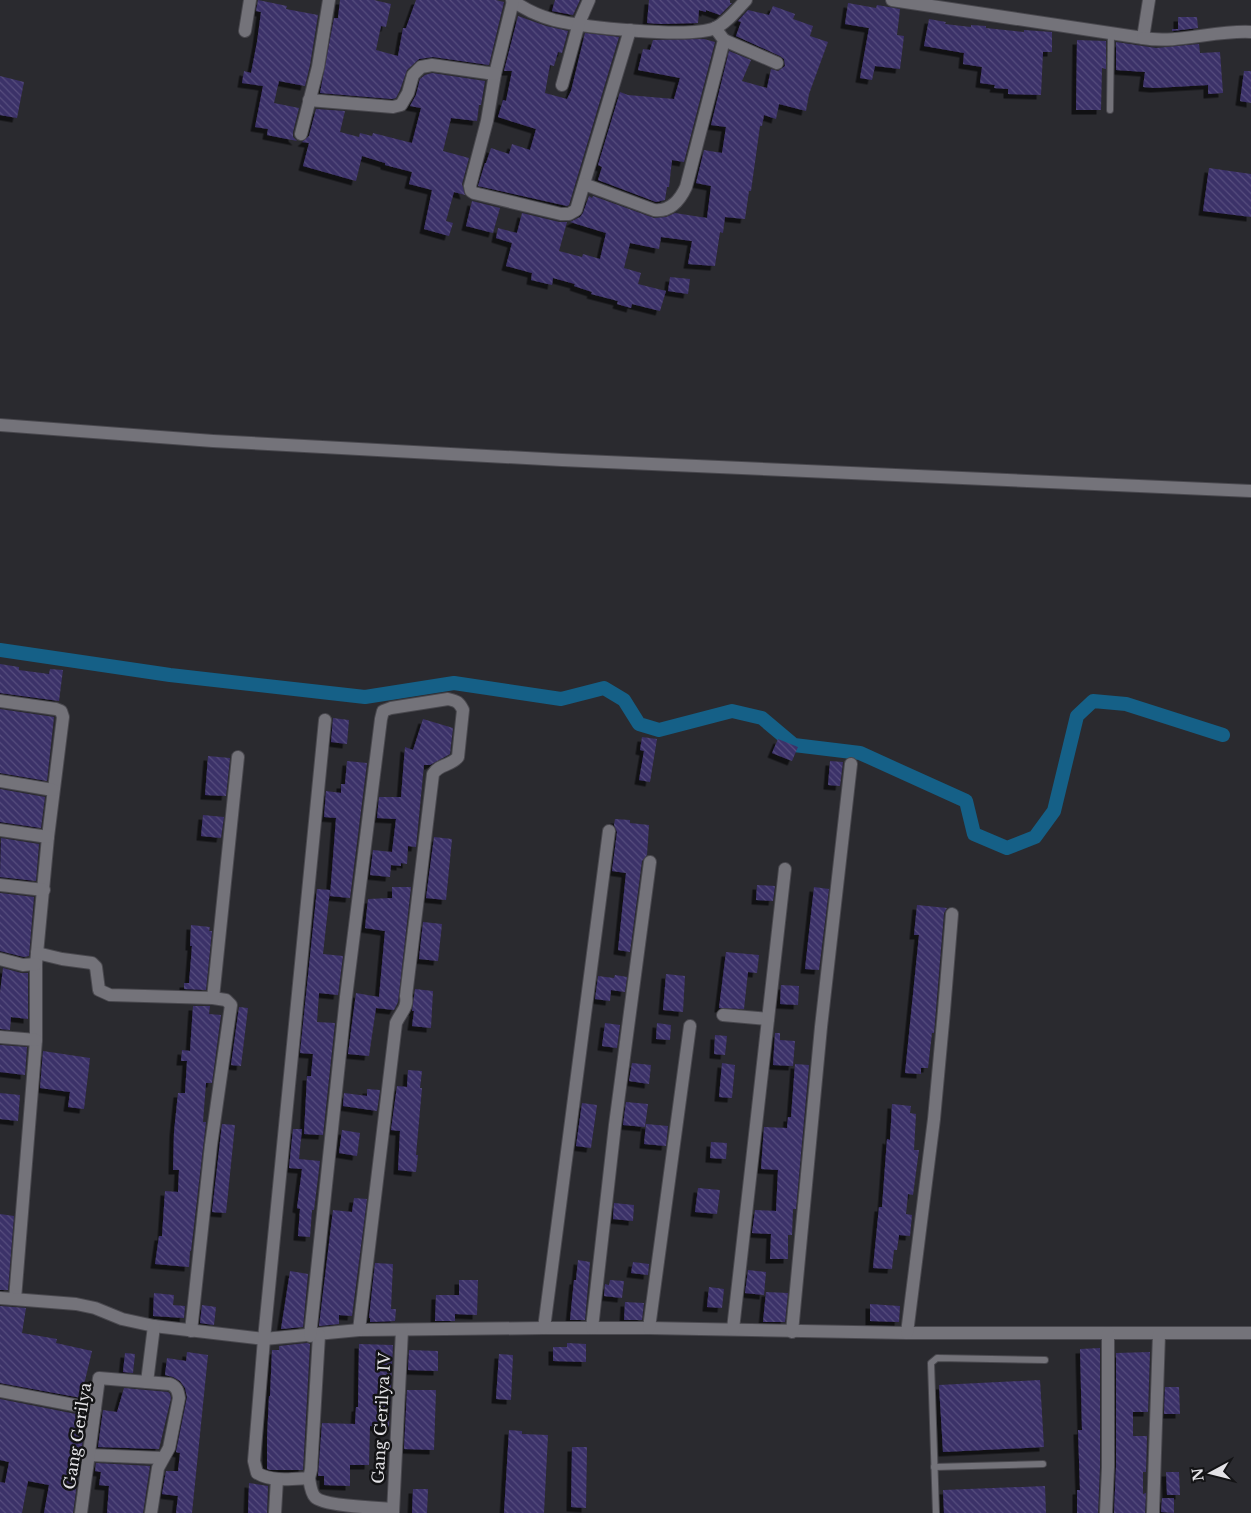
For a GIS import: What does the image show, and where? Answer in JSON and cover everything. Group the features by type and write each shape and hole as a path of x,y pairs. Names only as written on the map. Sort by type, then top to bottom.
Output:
{"street":[{"path":"245,31 250,0"},
{"path":"301,134 318,67 329,0"},
{"path":"630,30 576,210 569,214 561,214 471,191 470,186 487,121 495,74 512,0 530,11 554,20 630,30 696,32 715,28 746,0"},
{"path":"562,85 579,23 589,0"},
{"path":"892,0 1143,38 1173,38 1219,32 1251,32"},
{"path":"1143,38 1150,0"},
{"path":"715,28 724,40 777,63"},
{"path":"584,184 660,211 669,208 680,200 686,187 724,40"},
{"path":"309,100 393,107 401,105 408,93 413,75 422,66 432,65 495,74"},
{"path":"0,425 213,441 552,459 1251,491"},
{"path":"359,1330 396,1023 399,1016 405,1010 407,1003 406,996 433,774 440,766 454,762 458,757 462,710 457,701 448,699 391,708 383,711 380,719 346,998 314,1335 311,1470 309,1478 314,1496 319,1501 332,1504 393,1511"},
{"path":"0,701 61,711 63,717 53,790 37,958 36,1040 15,1299"},
{"path":"309,1478 262,1476 257,1474 254,1468 264,1339 325,720"},
{"path":"213,998 238,757"},
{"path":"792,1332 820,1027 851,764"},
{"path":"0,781 53,790"},
{"path":"0,830 48,837"},
{"path":"544,1328 609,831"},
{"path":"592,1328 615,1125 650,862"},
{"path":"733,1329 785,869"},
{"path":"0,885 44,890"},
{"path":"906,1333 934,1119 952,914"},
{"path":"0,959 23,966 37,958 92,963 96,967 99,990 110,995 213,998 226,1000 231,1005 211,1145 191,1331"},
{"path":"723,1015 768,1019"},
{"path":"649,1328 690,1026"},
{"path":"0,1037 36,1040"},
{"path":"0,1298 76,1304 154,1326 264,1339 359,1330 544,1328 733,1329 1108,1340 1159,1340 1251,1333"},
{"path":"151,1513 158,1468 169,1448 179,1398 176,1387 170,1384 147,1382 154,1326"},
{"name":"Gang Gerilya IV","path":"393,1511 402,1330"},
{"path":"1106,1513 1108,1340"},
{"path":"1153,1513 1159,1340"},
{"name":"Gang Gerilya","path":"81,1513 100,1378 147,1382"},
{"path":"0,1391 95,1409"},
{"path":"89,1455 164,1458"},
{"path":"275,1513 277,1478"}],"lane":[{"path":"1110,110 1111,34"},
{"path":"936,1513 930,1366 933,1360 937,1358 1045,1360"},
{"path":"934,1467 1042,1464"}],"building":[{"path":"258,0 287,6 286,9 318,15 305,86 279,81 274,103 299,108 293,132 293,137 297,141 267,135 268,129 255,127 263,86 242,83 244,71 251,73 257,42 261,12 256,11"},
{"path":"340,0 374,0 391,4 386,27 381,26 376,50 398,56 403,28 406,28 416,0 496,0 504,2 489,65 433,57 419,59 407,70 396,98 392,99 320,93 334,18 338,18"},
{"path":"555,0 580,0 573,15 552,11"},
{"path":"649,0 730,0 730,3 732,3 720,15 706,10 706,12 699,10 698,23 661,24 647,23"},
{"path":"848,3 876,8 877,5 900,9 897,35 904,36 900,69 875,66 872,80 860,78 869,28 845,24"},
{"path":"773,6 795,14 793,19 813,26 810,36 828,42 809,94 806,111 779,104 776,119 764,115 762,126 760,126 745,219 725,217 723,233 720,232 715,266 688,264 692,241 661,237 659,249 630,243 624,268 641,273 638,284 666,291 660,311 632,304 631,308 617,304 618,301 591,294 592,292 574,286 575,284 553,278 552,285 531,280 532,273 506,266 512,243 496,238 498,228 517,233 522,213 559,222 567,222 559,251 582,257 583,254 600,259 606,233 570,222 580,217 583,213 589,196 654,218 666,217 675,213 707,218 711,186 696,183 704,150 722,153 726,127 711,125 729,51 751,60 742,81 767,88 771,69 778,71 785,66 784,59 780,56 736,36 741,22 738,21 748,10 769,15"},
{"path":"518,16 546,26 568,31 562,53 558,52 554,66 550,65 545,93 567,99 571,91 585,33 619,37 569,205 567,206 478,186 491,148 509,154 512,144 530,150 536,129 498,117 503,100 506,101 512,71 504,71"},
{"path":"1178,17 1197,17 1198,28 1172,31 1172,29 1178,29"},
{"path":"929,19 946,22 945,24 971,27 971,25 1024,32 1024,30 1052,32 1052,52 1043,52 1041,95 1008,94 1008,89 994,88 995,85 980,83 982,67 963,64 964,53 924,46"},
{"path":"704,39 715,42 684,162 672,160 669,187 667,187 665,200 656,202 598,180 602,167 598,165 620,92 628,95 674,99 680,78 638,70 643,49 650,50 653,40"},
{"path":"1077,40 1106,41 1106,69 1102,68 1101,110 1076,110"},
{"path":"1116,42 1156,48 1199,44 1200,53 1220,52 1223,93 1208,94 1208,85 1143,87 1145,72 1116,70"},
{"path":"1244,71 1251,71 1251,103 1240,101"},
{"path":"432,73 485,81 477,121 451,118 443,151 469,158 462,184 465,195 454,192 446,221 453,223 449,236 424,229 432,190 409,184 412,172 385,165 385,163 362,156 356,181 303,166 309,143 302,142 309,136 316,109 345,111 340,132 359,137 360,133 372,136 373,133 412,143 421,108 410,106 416,95 420,79"},
{"path":"0,76 24,82 17,118 0,115"},
{"path":"1209,168 1251,174 1251,217 1203,211"},
{"path":"472,201 500,208 493,233 466,226"},
{"path":"670,277 690,279 688,294 668,291"},
{"path":"0,664 19,667 19,670 49,674 50,669 63,670 59,701 0,693"},
{"path":"0,709 54,717 47,781 0,773"},
{"path":"333,718 349,720 347,744 331,742"},
{"path":"423,719 453,728 450,754 430,765 424,765 416,847 408,846 407,864 401,863 401,866 391,865 390,877 370,875 373,850 392,852 396,819 377,818 379,797 401,797 405,747 413,750"},
{"path":"642,737 657,739 650,782 639,780 644,751 640,750"},
{"path":"778,739 798,747 792,761 772,753"},
{"path":"208,756 230,758 226,796 205,795"},
{"path":"347,761 367,763 350,898 330,896 336,818 324,817 326,791 341,793 341,784 345,784"},
{"path":"830,761 843,762 840,786 828,785"},
{"path":"0,789 45,797 41,828 0,822"},
{"path":"203,815 224,817 221,838 201,836"},
{"path":"615,819 630,820 630,823 649,825 647,855 642,861 630,952 618,950 626,873 612,871 617,832 614,825"},
{"path":"434,837 452,839 446,900 426,898"},
{"path":"1,838 39,844 36,881 0,877"},
{"path":"757,885 775,886 773,901 756,900"},
{"path":"392,887 411,887 398,1002 394,1010 376,1008 369,1056 348,1054 356,993 379,997 385,931 365,928 368,899 392,898"},
{"path":"814,887 829,889 819,970 805,969"},
{"path":"317,889 330,890 323,954 343,956 338,995 319,993 317,1022 335,1023 323,1135 304,1134 307,1076 311,1076 313,1054 300,1053"},
{"path":"0,893 34,897 29,956 24,957 0,951"},
{"path":"917,905 947,908 944,913 934,1033 932,1033 928,1068 921,1068 921,1074 905,1073 919,935 914,935"},
{"path":"423,922 442,924 438,961 419,959"},
{"path":"191,925 210,927 209,931 212,931 206,990 184,989 184,983 189,983 192,946 190,946"},
{"path":"726,952 759,955 757,973 748,972 744,1009 719,1008"},
{"path":"3,968 28,973 28,1019 11,1017 10,1030 0,1029 0,993"},
{"path":"666,974 685,976 683,1012 663,1010"},
{"path":"615,975 627,977 625,992 611,990 610,1001 595,999 598,976 614,978"},
{"path":"781,985 799,986 798,1005 780,1004"},
{"path":"415,989 433,991 431,1028 412,1026"},
{"path":"193,1006 210,1006 209,1014 221,1015 212,1083 206,1083 203,1122 206,1122 189,1267 155,1264 159,1236 162,1236 165,1191 178,1192 179,1170 173,1170 174,1132 178,1093 185,1093 187,1061 181,1061 182,1050 190,1051"},
{"path":"239,1007 248,1008 241,1066 231,1065"},
{"path":"605,1023 620,1025 617,1048 602,1046"},
{"path":"657,1023 671,1025 670,1040 656,1039"},
{"path":"775,1033 780,1033 780,1040 795,1041 793,1066 773,1065"},
{"path":"715,1035 727,1036 725,1055 714,1054"},
{"path":"0,1045 27,1047 25,1075 0,1072"},
{"path":"43,1051 90,1058 84,1109 68,1107 70,1092 40,1088"},
{"path":"632,1063 651,1065 649,1084 629,1081"},
{"path":"722,1063 735,1065 732,1098 719,1097"},
{"path":"795,1064 809,1065 796,1209 793,1209 792,1235 788,1235 788,1259 770,1259 771,1234 752,1233 755,1210 776,1211 778,1170 761,1169 764,1127 787,1128 788,1117 791,1117"},
{"path":"408,1070 422,1071 416,1172 398,1170 400,1131 391,1130 397,1086 407,1087"},
{"path":"367,1089 380,1090 377,1111 343,1106 344,1093 367,1096"},
{"path":"0,1093 20,1095 18,1121 0,1119"},
{"path":"626,1102 648,1104 645,1127 623,1125"},
{"path":"582,1103 597,1105 591,1148 576,1146"},
{"path":"892,1104 911,1106 910,1113 916,1114 914,1150 919,1150 913,1195 908,1194 906,1214 912,1215 910,1236 899,1235 897,1250 894,1250 892,1269 873,1268 879,1207 882,1207 887,1139 890,1140"},
{"path":"222,1124 235,1125 226,1213 212,1212"},
{"path":"646,1124 668,1126 666,1146 644,1144"},
{"path":"293,1129 302,1129 299,1159 320,1161 314,1210 312,1210 310,1237 298,1236 300,1209 297,1208 302,1169 289,1168"},
{"path":"342,1130 360,1133 357,1156 339,1153"},
{"path":"711,1142 727,1143 726,1159 710,1158"},
{"path":"698,1188 720,1190 717,1214 695,1212"},
{"path":"354,1198 367,1199 352,1316 339,1315 339,1324 319,1326 333,1210 352,1212"},
{"path":"614,1203 634,1205 633,1221 613,1219"},
{"path":"0,1214 14,1216 8,1290 0,1290"},
{"path":"578,1260 590,1262 585,1320 570,1320 574,1280 576,1280"},
{"path":"633,1262 649,1264 648,1275 631,1273"},
{"path":"375,1263 393,1264 391,1309 396,1309 395,1321 370,1322"},
{"path":"748,1270 766,1272 764,1295 745,1293"},
{"path":"290,1271 308,1274 303,1327 281,1329"},
{"path":"459,1280 478,1280 477,1315 455,1314 455,1321 435,1321 436,1295 459,1295"},
{"path":"610,1280 624,1281 622,1298 604,1296 605,1284 609,1285"},
{"path":"709,1287 724,1289 722,1308 707,1307"},
{"path":"766,1292 788,1293 785,1322 763,1322"},
{"path":"154,1293 174,1295 173,1305 185,1306 184,1318 153,1316"},
{"path":"625,1302 644,1303 642,1320 624,1320"},
{"path":"870,1304 900,1306 899,1322 870,1321"},
{"path":"202,1305 216,1307 214,1325 200,1323"},
{"path":"0,1306 26,1308 22,1333 57,1339 56,1343 92,1351 82,1393 88,1395 87,1399 0,1383"},
{"path":"567,1343 586,1344 586,1362 553,1361 553,1347 567,1347"},
{"path":"310,1344 303,1470 267,1469 272,1350 279,1350 279,1346"},
{"path":"359,1344 393,1345 389,1427 370,1426 369,1465 350,1465 350,1486 324,1485 324,1476 318,1476 322,1423 355,1424 356,1407 358,1407"},
{"path":"1100,1348 1098,1513 1077,1513 1077,1490 1080,1490 1078,1430 1082,1430 1080,1349"},
{"path":"409,1350 438,1351 438,1371 408,1370"},
{"path":"187,1352 208,1355 192,1513 176,1513 178,1496 162,1494 166,1471 178,1471 180,1453 176,1452 187,1397 185,1388 180,1381 165,1375 167,1358 186,1361"},
{"path":"1150,1352 1148,1412 1133,1412 1133,1436 1147,1436 1146,1472 1143,1472 1143,1494 1146,1493 1145,1513 1114,1513 1116,1353"},
{"path":"125,1353 135,1354 133,1373 123,1372"},
{"path":"499,1354 513,1355 511,1400 496,1399"},
{"path":"1040,1380 1044,1447 943,1452 939,1385"},
{"path":"1165,1387 1179,1387 1180,1414 1164,1414"},
{"path":"124,1388 168,1392 170,1394 171,1398 159,1449 98,1447 103,1410 117,1412"},
{"path":"407,1390 436,1390 434,1450 404,1449"},
{"path":"0,1399 86,1416 73,1513 44,1513 49,1485 28,1481 22,1513 0,1513 0,1482 5,1483 9,1462 0,1460"},
{"path":"509,1430 522,1431 522,1434 548,1435 544,1513 504,1513"},
{"path":"572,1447 587,1447 586,1508 571,1507"},
{"path":"96,1463 150,1466 143,1513 107,1513 109,1486 99,1485 101,1472 95,1471"},
{"path":"1166,1472 1179,1472 1180,1495 1167,1495"},
{"path":"249,1483 268,1486 267,1513 248,1513"},
{"path":"1045,1486 1046,1513 944,1513 943,1490"},
{"path":"413,1489 428,1489 427,1513 412,1513"},
{"path":"1162,1498 1174,1498 1174,1513 1161,1512"}],"waterway":[{"path":"0,650 170,675 365,697 454,683 561,699 604,688 624,700 639,724 659,730 732,711 762,718 794,745 860,753 966,801 974,834 1007,848 1035,837 1054,811 1077,716 1093,701 1126,704 1223,735"}]}
